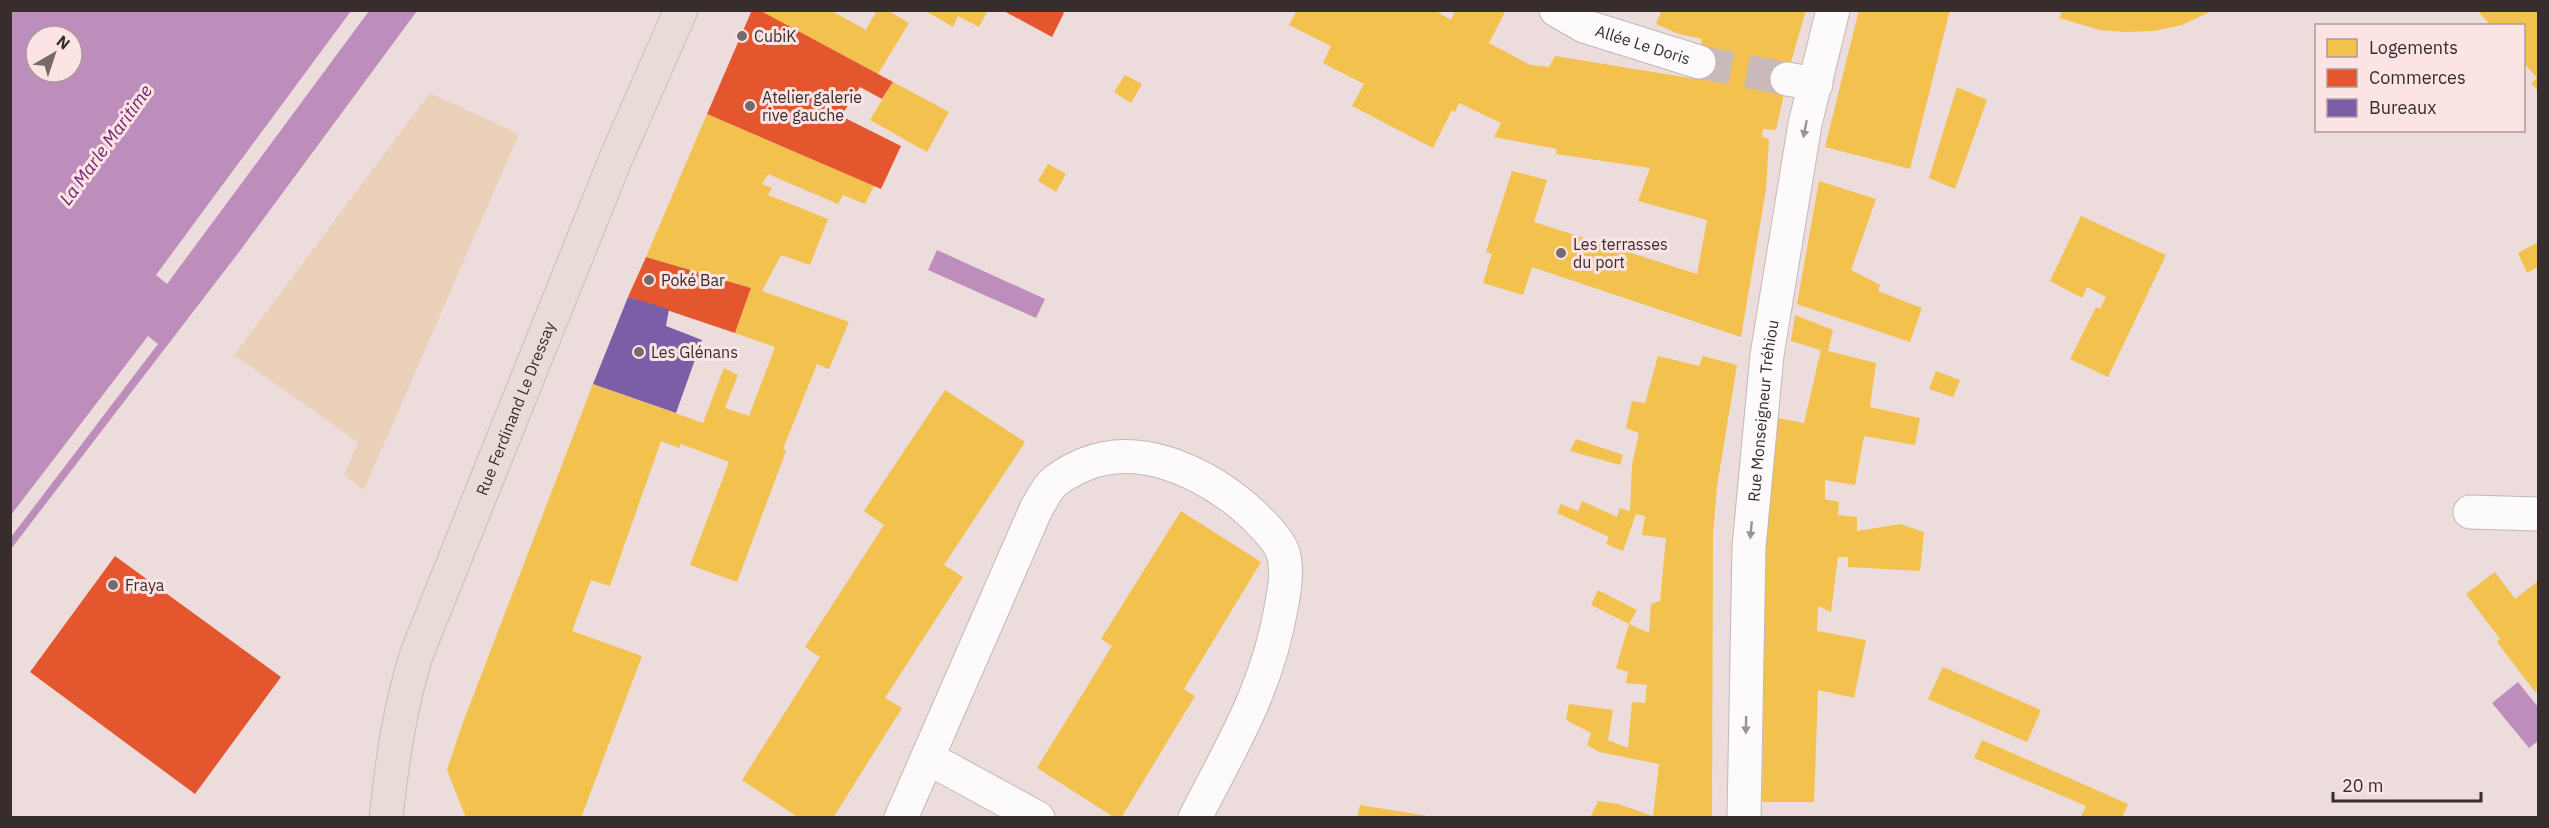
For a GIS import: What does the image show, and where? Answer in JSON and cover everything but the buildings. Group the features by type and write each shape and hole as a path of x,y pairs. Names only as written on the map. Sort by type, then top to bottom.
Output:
{"main road":[{"name":"Rue Ferdinand Le Dressay","path":"386,818 405,688 417,653 616,158 681,10"}],"street":[{"name":"Allée Le Doris","path":"1556,10 1584,26 1699,62"},
{"name":"Rue Monseigneur Tréhiou","path":"1744,818 1749,547 1767,355 1805,124 1802,82 1833,10"},
{"path":"901,818 1037,507 1051,484 1071,470 1102,457 1143,457 1186,470 1225,492 1259,519 1283,553 1285,584 1278,626 1264,680 1244,727 1195,818"},
{"path":"2470,512 2538,514"},
{"path":"928,758 1038,818"}],"shaded area":[{"path":"430,93 519,134 364,490 344,475 358,442 234,355"}],"water":[{"name":"La Marle Maritime","path":"11,11 417,11 239,252 11,549"},
{"path":"937,250 1045,299 1036,318 928,270"},
{"path":"2518,682 2538,707 2538,741 2529,748 2492,703"}],"pier":[{"path":"351,11 369,11 167,284 156,275"},
{"path":"148,336 158,344 11,537 11,515"}],"tunnel":[{"path":"1699,62 1787,79"}],"place":[{"name":"CubiK","path":"742,36"},
{"name":"Atelier galerie rive gauche","path":"750,106"},
{"name":"Les terrasses du port","path":"1561,253"},
{"name":"Poké Bar","path":"649,280"},
{"name":"Les Glénans","path":"639,352"},
{"name":"Fraya","path":"113,585"}]}
